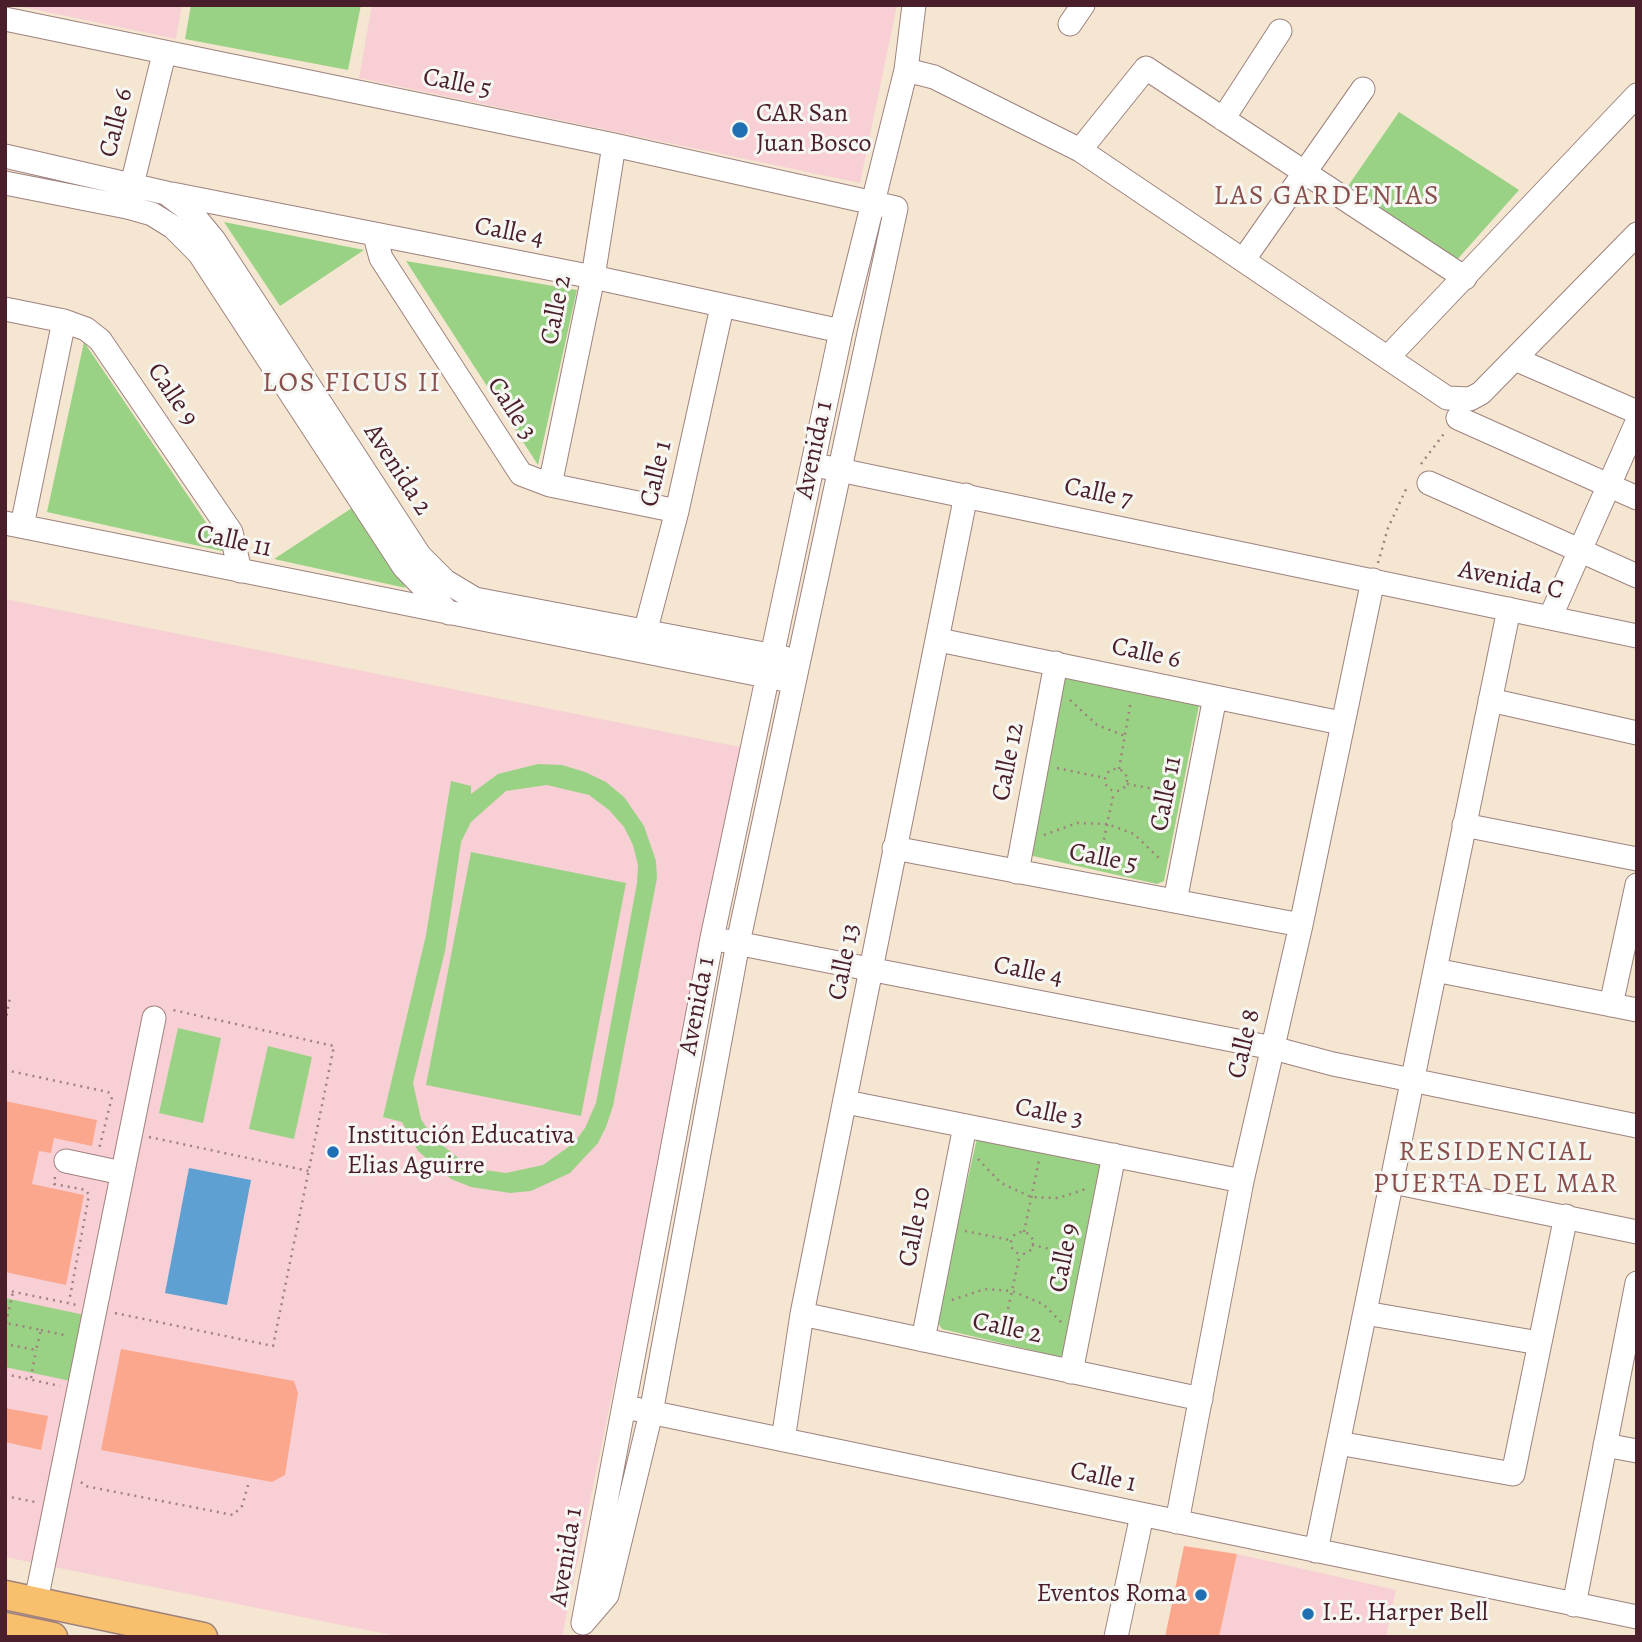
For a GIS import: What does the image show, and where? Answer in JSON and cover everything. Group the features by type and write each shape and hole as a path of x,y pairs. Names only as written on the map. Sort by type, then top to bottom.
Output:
{"main road":[{"path":"5,1595 203,1637"},
{"path":"5,1627 53,1637"}],"street":[{"path":"885,206 914,5"},
{"path":"1070,24 1083,5"},
{"name":"Calle 5","path":"5,19 614,145 885,206"},
{"path":"1223,119 1280,31"},
{"name":"Calle 6","path":"127,207 164,54"},
{"path":"1080,150 1146,68 1465,278"},
{"path":"906,70 934,77 1080,150 1447,398 1458,400 1481,393 1637,234"},
{"path":"1244,259 1363,89"},
{"path":"1388,356 1637,95"},
{"name":"Calle 2","path":"550,485 593,277 614,145"},
{"name":"Avenida 2","path":"5,156 166,192 190,211 214,240 420,556 445,581 475,598 643,641 797,672"},
{"name":"Avenida 2","path":"5,183 127,207 152,214 173,227 199,253 404,567 425,591 452,615 643,641"},
{"name":"Calle 4","path":"166,192 374,236 593,277 841,331"},
{"name":"Avenida 1","path":"582,1630 712,938 769,666 841,331 885,206"},
{"name":"Avenida 1","path":"582,1630 607,1595 651,1413 738,943 839,470 885,206"},
{"name":"Calle 3","path":"374,236 381,258 521,474 550,485 677,511"},
{"name":"Calle 1","path":"643,641 677,511 722,307"},
{"name":"Calle 9","path":"5,309 64,321 86,329 100,340 231,532 240,571"},
{"path":"14,525 64,321"},
{"path":"1515,359 1637,412"},
{"path":"1458,418 1637,498"},
{"path":"1550,618 1637,422"},
{"name":"Calle 7","path":"812,464 1373,580"},
{"path":"1429,483 1637,576"},
{"name":"Calle 13","path":"782,1440 802,1314 873,971 894,848 939,640 966,495"},
{"name":"Calle 11","path":"14,525 452,615"},
{"name":"Avenida C","path":"1373,580 1637,636"},
{"name":"Calle 8","path":"1177,1522 1242,1181 1301,925 1341,723 1373,580"},
{"path":"1316,1551 1509,609"},
{"name":"Calle 6","path":"939,640 1341,723"},
{"name":"Calle 12","path":"1017,872 1056,663"},
{"name":"Calle 11","path":"1175,901 1215,697"},
{"path":"1490,700 1637,733"},
{"path":"1464,825 1637,859"},
{"name":"Calle 5","path":"894,848 1301,925"},
{"path":"1611,1005 1637,886"},
{"name":"Calle 4","path":"712,938 1273,1048 1333,1064 1637,1126"},
{"path":"1435,970 1637,1010"},
{"path":"36,1601 122,1173 163,1014"},
{"name":"Calle 3","path":"846,1102 1242,1181"},
{"name":"Calle 10","path":"923,1340 965,1126"},
{"name":"Calle 9","path":"1071,1371 1114,1155"},
{"path":"66,1161 122,1173"},
{"path":"1393,1182 1637,1232"},
{"path":"1338,1443 1513,1474 1566,1216"},
{"path":"1574,1605 1637,1283"},
{"path":"1365,1313 1539,1343"},
{"name":"Calle 2","path":"802,1314 1201,1399"},
{"name":"Calle 1","path":"622,1406 1637,1617"},
{"path":"1605,1445 1637,1451"},
{"path":"1116,1637 1142,1515"}],"path":[{"path":"1119,769 1132,691"},
{"path":"1063,705 1065,693 1084,716 1110,732 1125,736"},
{"path":"1050,767 1105,778"},
{"path":"1119,769 1128,777 1127,784 1120,792 1114,792 1107,787 1105,778 1110,771 1119,769"},
{"path":"1127,784 1178,794"},
{"path":"1098,867 1114,792"},
{"path":"1035,840 1062,826 1077,823 1107,824 1134,834 1164,864 1167,852"},
{"path":"5,998 10,998 5,1023"},
{"path":"5,1290 273,1346 334,1046 163,1014"},
{"path":"145,1136 309,1171"},
{"path":"975,1171 980,1149"},
{"path":"1024,1232 1041,1151"},
{"path":"978,1159 1001,1183 1031,1197 1071,1195 1095,1184"},
{"path":"962,1231 1011,1241"},
{"path":"1024,1232 1032,1238 1032,1245 1028,1252 1020,1254 1011,1247 1011,1241 1015,1234 1024,1232"},
{"path":"1032,1245 1081,1255"},
{"path":"1002,1336 1020,1254"},
{"path":"949,1291 946,1303 985,1289 1012,1291 1043,1304 1066,1328 1068,1316"},
{"path":"13,1292 6,1325 88,1339"},
{"path":"31,1379 41,1331"},
{"path":"990,1333 1014,1338"},
{"path":"5,1344 36,1350"},
{"path":"5,1374 79,1390"},
{"path":"78,1478 85,1486 233,1515 242,1506 249,1482"},
{"path":"5,1496 55,1506"}],"shaded area":[{"path":"14,5 182,5 176,39"},
{"name":"CAR San Juan Bosco","path":"372,5 897,5 860,183 359,78"},
{"name":"Institución Educativa Elias Aguirre","path":"5,599 745,748 562,1637 401,1637 5,1557"},
{"name":"I.E. Harper Bell","path":"1237,1554 1396,1590 1386,1637 1219,1637"}],"green space":[{"path":"191,5 361,5 348,70 185,39"},
{"path":"1399,112 1519,190 1455,262 1348,186"},
{"path":"224,222 364,250 280,306"},
{"path":"406,261 577,290 538,465"},
{"path":"84,342 226,552 47,512"},
{"path":"355,506 406,588 274,559"},
{"path":"1066,675 1199,705 1164,881 1157,884 1033,856 1029,852"},
{"path":"538,764 562,765 606,782 624,797 644,826 656,861 657,878 613,1106 606,1127 598,1143 570,1173 531,1191 510,1193 471,1187 451,1179 418,1151 402,1122 383,1117 426,935 451,781 471,786 471,794 498,774","holes":["547,785 589,795 609,810 624,827 633,845 638,865 637,883 596,1103 585,1128 574,1143 543,1165 506,1173 485,1170 465,1163 433,1138 421,1119 413,1083 445,951 461,842 471,822 506,791"]},
{"path":"471,852 626,883 581,1116 426,1085"},
{"path":"178,1028 221,1038 203,1123 159,1113"},
{"path":"268,1046 312,1057 294,1139 249,1129"},
{"path":"977,1138 1103,1159 1067,1351 1060,1357 942,1329 936,1320"},
{"path":"5,1298 89,1316 75,1382 5,1367"}],"water":[{"path":"189,1168 251,1180 227,1305 165,1293"}],"building":[{"path":"5,1101 97,1120 92,1146 54,1138 51,1153 39,1151 32,1184 84,1195 66,1285 5,1272"},
{"path":"121,1349 294,1381 298,1393 285,1475 272,1482 101,1450"},
{"path":"5,1408 48,1416 41,1450 5,1442"},
{"name":"Eventos Roma","path":"1184,1546 1237,1554 1219,1637 1165,1637"}],"place":[{"name":"CAR San Juan Bosco","path":"740,130"},
{"name":"Institución Educativa Elias Aguirre","path":"333,1152"},
{"name":"Eventos Roma","path":"1201,1595"},
{"name":"I.E. Harper Bell","path":"1308,1614"}],"district":[{"name":"LAS GARDENIAS","path":"1327,197"},
{"name":"LOS FICUS II","path":"352,384"},
{"name":"RESIDENCIAL PUERTA DEL MAR","path":"1496,1169"}]}
